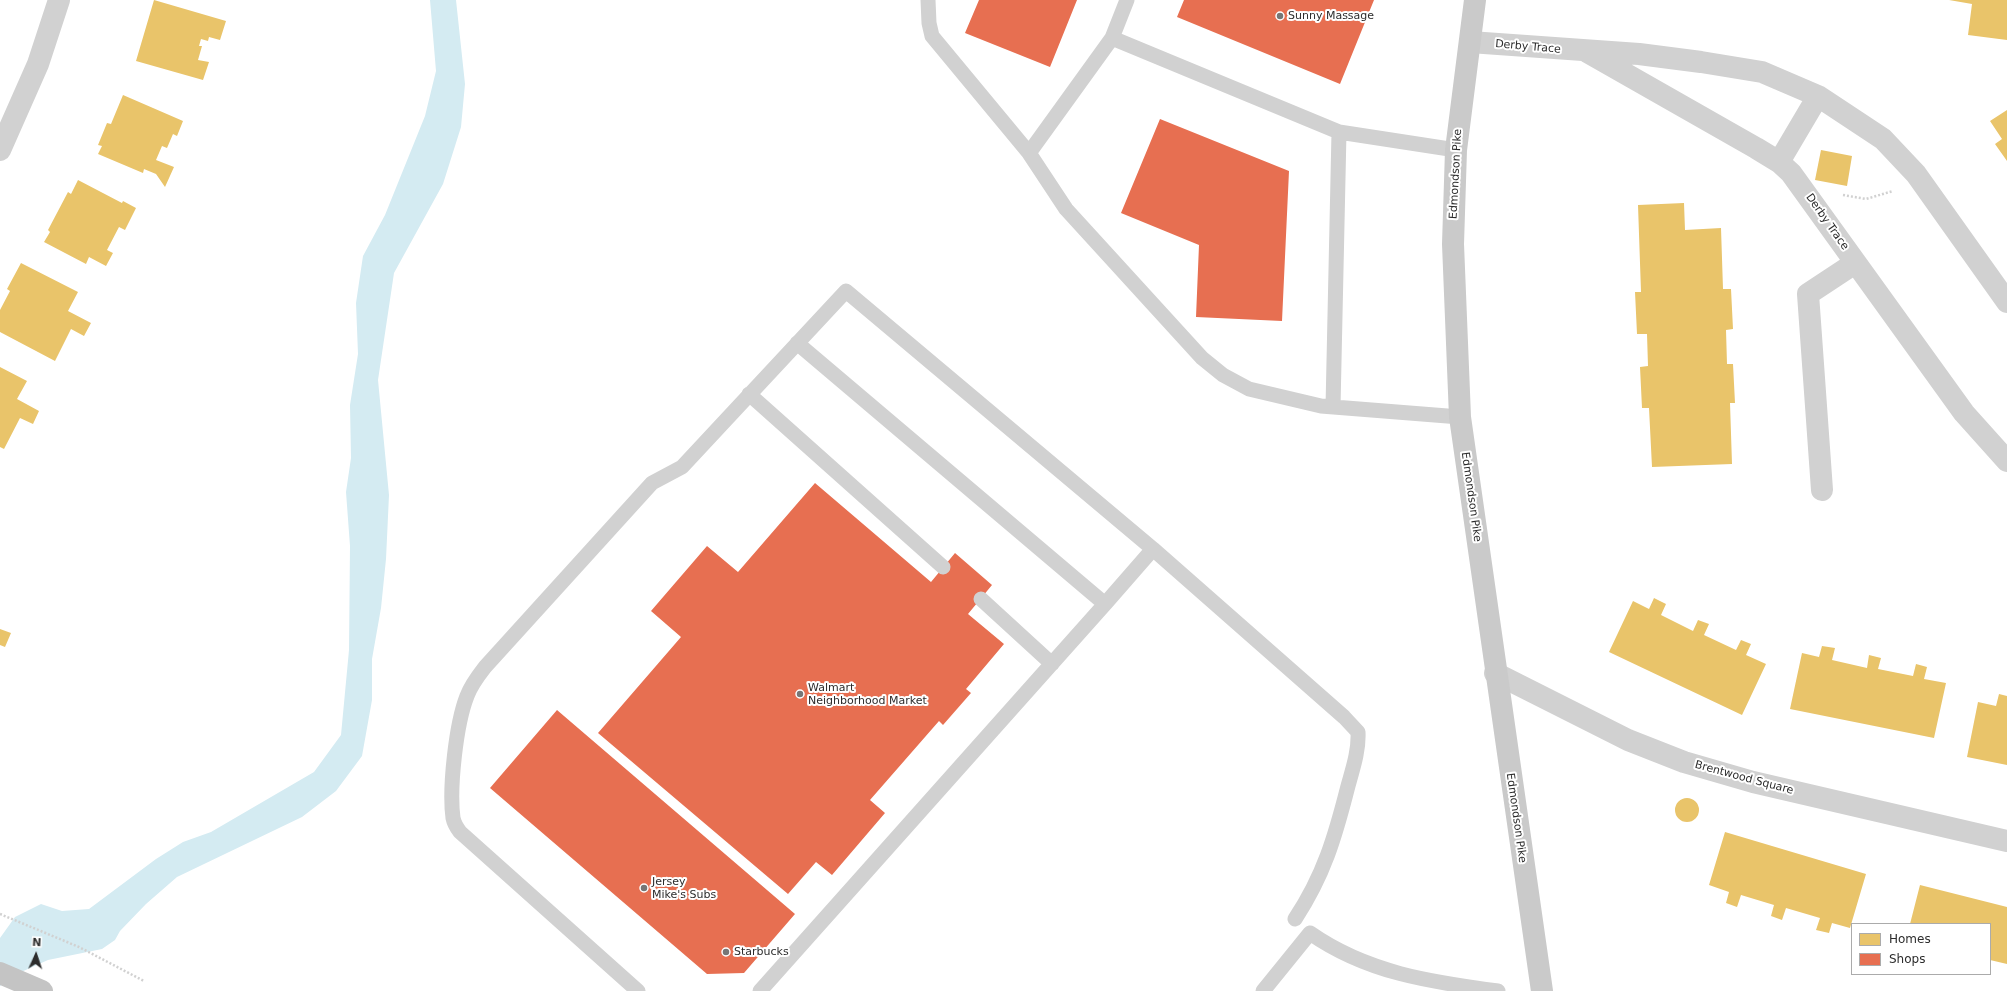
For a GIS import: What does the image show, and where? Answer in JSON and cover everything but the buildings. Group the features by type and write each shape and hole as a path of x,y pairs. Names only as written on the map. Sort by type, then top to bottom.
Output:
{"main road":[{"name":"Edmondson Pike","path":"1475,0 1456,150 1452,244 1460,417 1495,673 1542,991"},
{"path":"0,973 42,991"}],"street":[{"path":"2,142 38,64 59,0"},
{"name":"Derby Trace","path":"1470,42 1640,54 1762,72 1818,96 1883,139 1922,182 2007,302"},
{"name":"Derby Trace","path":"1586,51 1779,162 1791,173 1804,189 1855,263 1964,414 2007,461"},
{"path":"1779,162 1818,96"},
{"path":"1822,490 1808,294 1855,263"},
{"name":"Brentwood Square","path":"1495,673 1628,740 1684,762 1753,782 2007,841"}],"lane":[{"path":"928,0 929,23 932,36 1029,152 1066,209 1202,358 1223,375 1249,389 1333,407 1460,417"},
{"path":"1029,152 1112,38 1127,0"},
{"path":"1112,38 1339,132 1456,150"},
{"path":"1333,407 1339,132"},
{"path":"638,991 460,832 454,820 453,778 461,716 467,696 475,680 485,667 652,483 682,466 846,290 1153,549 1344,717 1358,732 1356,757 1336,833 1318,881 1295,919"},
{"path":"797,343 1106,604"},
{"path":"749,394 943,567"},
{"path":"760,991 1106,604 1153,549"},
{"path":"981,599 1052,664"},
{"path":"1263,991 1310,933 1331,948 1385,970 1441,984 1498,991"}],"path":[{"path":"1804,189 1866,199 1922,182"},
{"path":"0,914 78,947 144,981"}],"water":[{"path":"430,0 456,0 465,84 461,127 443,184 394,273 378,380 389,495 386,559 381,608 372,659 372,700 362,756 336,791 302,817 177,877 146,904 120,931 115,940 102,949 48,960 19,973 0,986 0,938 15,917 41,904 62,911 89,909 156,859 183,842 211,832 314,772 341,735 349,650 350,546 346,492 351,458 350,405 358,354 356,303 363,256 385,215 425,116 436,71"}],"place":[{"name":"Sunny Massage","path":"1280,16"},
{"name":"Walmart Neighborhood Market","path":"800,694"},
{"name":"Jersey Mike's Subs","path":"644,888"},
{"name":"Starbucks","path":"726,952"}]}
